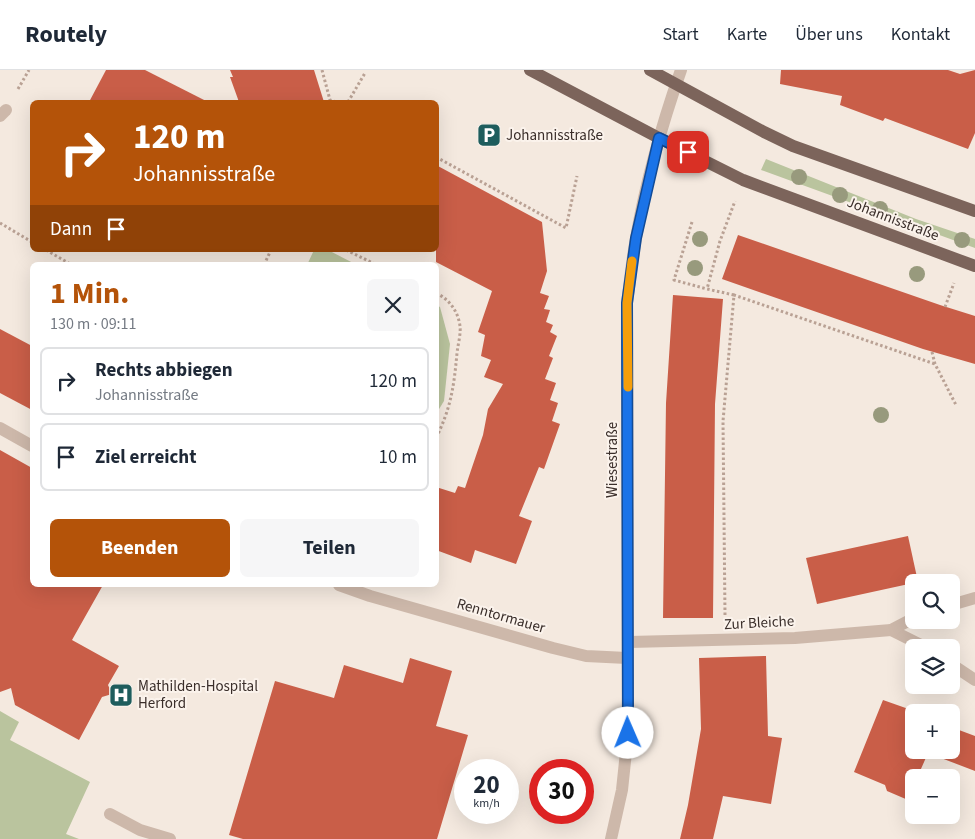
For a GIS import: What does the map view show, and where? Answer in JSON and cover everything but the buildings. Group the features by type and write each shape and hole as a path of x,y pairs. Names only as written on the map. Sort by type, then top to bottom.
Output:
{"main road":[{"name":"Johannisstraße","path":"530,70 743,180 975,266"},
{"path":"650,70 793,146 975,211"}],"street":[{"name":"Wiesestraße","path":"611,839 622,790 628,733 627,303 636,238 659,138 681,70"},
{"path":"0,428 30,445"},
{"name":"Renntormauer","path":"345,587 370,596 553,648 586,656 627,658"},
{"path":"960,602 975,598"},
{"name":"Zur Bleiche","path":"629,642 795,638 891,630 905,623"},
{"path":"891,630 910,639"},
{"path":"960,670 975,680"},
{"path":"110,814 140,830 170,839"}],"path":[{"path":"322,70 330,100"},
{"path":"349,100 365,73"},
{"path":"439,159 566,228 578,176"},
{"path":"707,289 720,241 743,180"},
{"path":"692,222 674,280 734,295 935,364"},
{"path":"0,223 30,241"},
{"path":"49,252 67,262"},
{"path":"350,252 371,262"},
{"path":"439,295 452,304 460,326 455,376 449,408 439,431"},
{"path":"725,641 723,421 734,295"},
{"path":"932,352 935,364 956,405"}],"green space":[{"path":"766,159 916,219 975,239 975,248 761,170"},
{"path":"313,252 332,252 351,262 308,262"},
{"path":"439,306 450,344 444,401 439,409"},
{"path":"0,711 19,722 10,740 90,782 66,834 79,839 0,839"}],"slow traffic":[{"path":"628,387 627,303 632,261"}],"place":[{"name":"Johannisstraße","path":"489,135"},
{"name":"Mathilden-Hospital Herford","path":"121,695"}],"route":[{"path":"628,733 627,303 636,238 659,138 688,152"}]}
